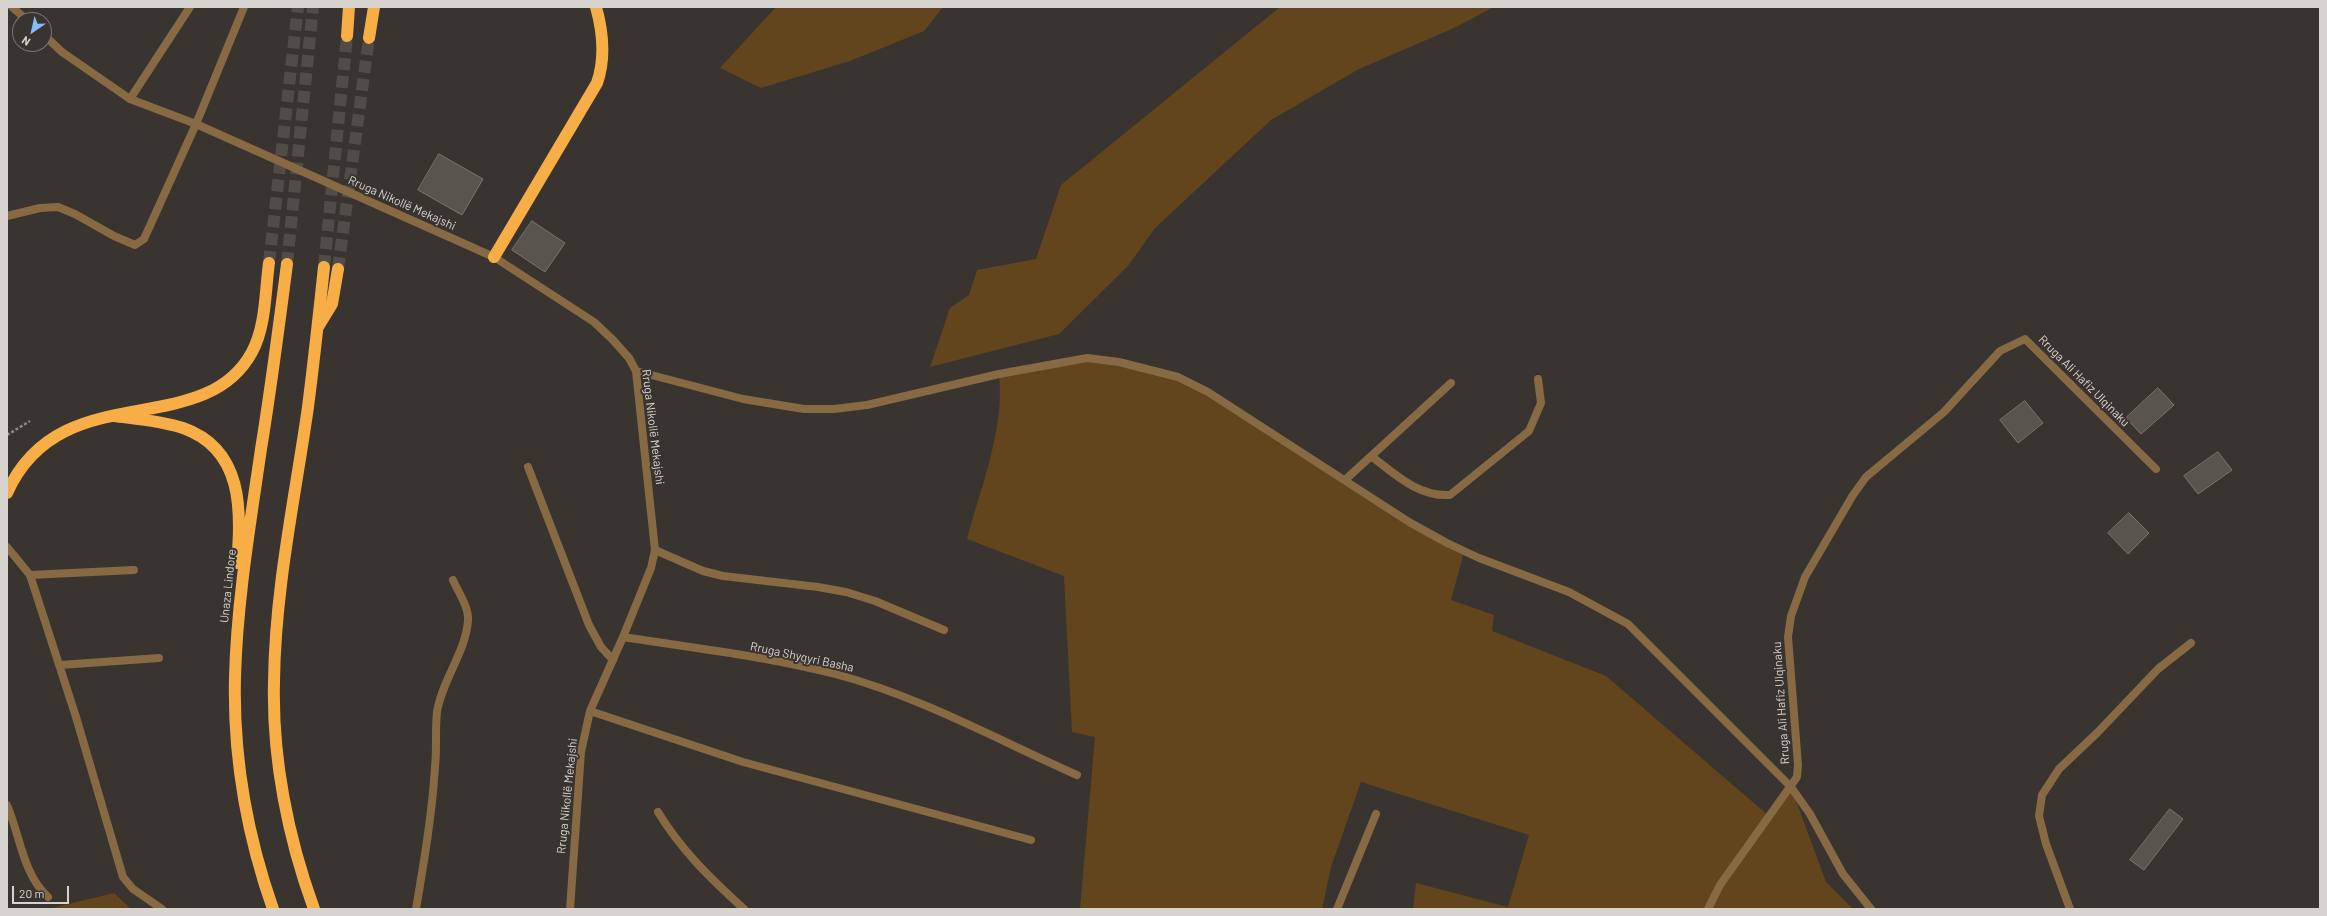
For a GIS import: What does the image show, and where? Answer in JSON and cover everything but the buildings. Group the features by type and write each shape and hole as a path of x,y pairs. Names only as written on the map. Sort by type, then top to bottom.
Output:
{"highway":[{"path":"347,36 349,7"},
{"path":"368,38 374,7"},
{"path":"494,257 597,83 601,72 603,45 601,25 596,7"},
{"path":"7,493 26,462 45,444 64,431 85,422 191,399 216,389 236,374 256,343 262,323 269,263"},
{"name":"Unaza Lindore","path":"273,909 253,844 242,788 236,729 235,678 243,569 287,264"},
{"path":"314,909 293,841 281,780 274,718 274,682 288,538 308,406 324,267"},
{"path":"317,328 332,304 338,269"},
{"path":"114,416 169,424 198,436 212,445 222,457 230,468 236,486 239,521 229,672 230,736 242,823 265,909"}],"street":[{"path":"130,99 190,7"},
{"path":"7,216 40,208 58,207 114,236 135,245 144,239 196,124 244,7"},
{"name":"Rruga Nikollë Mekajshi","path":"52,43 62,52 130,99 196,124 494,257 594,322 613,340 636,371 655,550 651,568 590,712 581,752 570,909"},
{"name":"Rruga Ali Hafiz Ulqinaku","path":"1708,909 1720,885 1797,777 1798,765 1788,637 1791,616 1805,577 1853,495 1866,477 1944,412 2000,351 2025,339 2156,469"},
{"path":"636,371 743,399 804,409 834,409 867,405 999,374 1068,360 1104,359 1178,377 1193,383 1409,522 1464,552 1570,592 1628,624 1791,787 1806,807 1843,874 1871,909"},
{"path":"1371,456 1415,489 1436,496 1450,495 1529,431 1541,403 1538,379"},
{"path":"1345,480 1451,384"},
{"path":"528,467 589,625 601,647 613,660"},
{"path":"7,547 30,575 60,665 123,877 133,889 162,909"},
{"path":"655,550 703,571 723,576 818,587 846,592 875,601 944,630"},
{"path":"30,575 134,570"},
{"path":"416,909 429,828 435,766 437,713 440,699 467,625 465,606 453,580"},
{"name":"Rruga Shyqyri Basha","path":"623,637 785,663 835,674 898,694 1077,776"},
{"path":"2070,909 2044,837 2039,816 2042,795 2058,769 2158,669 2191,643"},
{"path":"60,665 159,658"},
{"path":"590,712 743,762 1031,840"},
{"path":"7,805 31,877 38,888 48,897"},
{"path":"658,812 672,836 693,861 744,909"},
{"path":"1336,909 1376,814"}],"path":[{"path":"7,435 30,422"}],"shaded area":[{"path":"776,7 943,7 924,31 850,61 761,88 720,68"},
{"path":"1280,7 1494,7 1454,28 1359,69 1271,120 1155,228 1128,266 1059,334 930,367 950,308 969,295 977,270 1036,259 1061,185"},
{"path":"1087,358 1178,377 1464,552 1451,600 1494,615 1492,631 1606,676 1769,816 1791,787 1826,882 1853,909 1413,909 1416,883 1508,907 1529,835 1361,782 1331,867 1322,909 1080,909 1095,737 1072,732 1064,576 967,539 985,478 995,436 1000,395 999,374"},
{"path":"114,893 131,909 48,909"}],"tunnel":[{"path":"269,263 298,7"},
{"path":"287,264 313,7"},
{"path":"324,267 347,36"},
{"path":"338,269 369,38"}]}
